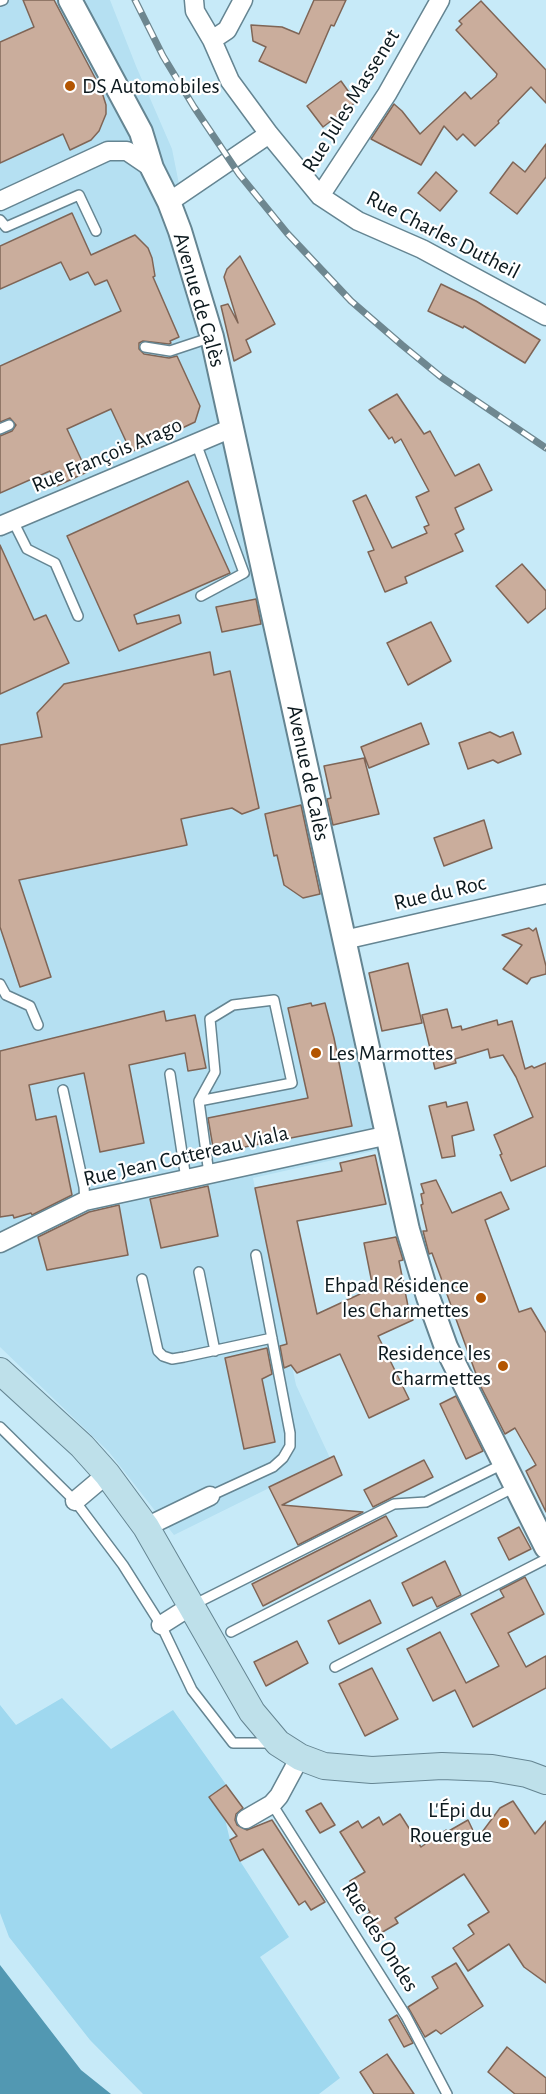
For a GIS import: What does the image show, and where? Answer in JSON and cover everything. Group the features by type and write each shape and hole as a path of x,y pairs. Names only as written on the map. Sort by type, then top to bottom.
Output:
{"main road":[{"path":"0,1371 82,1446 107,1474 146,1527 252,1712 278,1743 300,1757 324,1766 396,1770 442,1766 492,1768 546,1780"}],"street":[{"name":"Avenue de Calès","path":"70,0 141,132 152,168 169,202 195,277 212,337 389,1135 408,1230 446,1347 546,1547"},
{"name":"Rue Charles Dutheil","path":"194,0 195,11 212,40 230,81 269,134 320,196 358,221 422,249 546,316"},
{"path":"212,40 227,30 243,0"},
{"name":"Rue Jules Massenet","path":"320,196 387,94 440,0"},
{"path":"169,202 269,134"},
{"path":"0,201 108,151 127,151 152,168"},
{"name":"Rue François Arago","path":"6,524 232,428"},
{"name":"Rue du Roc","path":"344,939 546,894"},
{"name":"Rue Jean Cottereau Viala","path":"0,1243 85,1201 389,1135"},
{"path":"75,1501 107,1474"},
{"path":"146,1527 210,1496"},
{"path":"161,1624 191,1606"},
{"path":"246,1819 272,1804 279,1796 300,1757"}],"lane":[{"path":"0,219 6,227 79,195 96,231"},
{"path":"146,347 170,351 212,337"},
{"path":"196,443 244,573 201,596"},
{"path":"6,524 27,549 55,562 78,616"},
{"path":"0,984 6,995 30,1006 38,1025"},
{"path":"199,1101 292,1083 274,1000 233,1005 210,1019 215,1072 199,1101 208,1174"},
{"path":"170,1074 186,1179"},
{"path":"63,1090 84,1186 85,1201"},
{"path":"210,1496 273,1467 283,1458 290,1446 290,1433 256,1255"},
{"path":"199,1272 215,1351"},
{"path":"142,1279 158,1351 163,1356 172,1359 272,1338"},
{"path":"0,1427 75,1501 123,1565 161,1624 192,1690 233,1743 278,1743"},
{"path":"191,1606 394,1504 426,1502 504,1464"},
{"path":"231,1632 515,1487"},
{"path":"335,1667 546,1559"},
{"name":"Rue des Ondes","path":"272,1804 406,2016 447,2094"}],"shaded area":[{"path":"0,0 110,0 172,149 220,390 382,1149 253,1178 296,1385 330,1458 174,1535 109,1452 0,1347"},
{"path":"62,1698 111,1749 173,1710 242,1807 225,1819 230,1840 240,1861 289,1937 260,1957 340,2078 319,2094 143,2094 90,2040 9,1937 0,1913 0,1705 16,1725"},
{"path":"0,1965 81,2070 111,2094 0,2094"}],"building":[{"path":"23,0 54,0 101,89 106,114 99,131 91,140 70,150 63,134 0,163 0,42 34,27"},
{"path":"314,0 346,0 334,26 331,25 306,83 259,61 266,47 253,41 251,25 282,27 299,34"},
{"path":"481,1 546,70 546,103 531,87 475,146 463,134 457,140 444,126 421,165 371,139 394,104 420,134 465,92 471,99 496,77 497,74 456,30 462,24 459,21"},
{"path":"341,81 356,102 323,127 307,106"},
{"path":"546,144 546,177 517,214 490,193 513,162 525,172"},
{"path":"436,172 457,191 440,211 418,193"},
{"path":"72,213 91,255 135,235 148,248 152,258 155,276 153,277 179,337 170,341 169,344 143,341 139,343 139,349 144,354 169,358 177,356 200,406 195,422 131,452 111,409 67,429 87,472 57,486 50,471 0,493 0,436 12,431 16,425 10,418 0,422 0,366 121,311 107,280 95,285 88,272 70,280 61,262 0,289 0,246"},
{"path":"240,256 275,324 246,340 251,352 234,361 221,306 228,304 238,323 224,277 227,269"},
{"path":"441,284 476,301 540,340 525,363 464,326 463,328 428,311"},
{"path":"397,394 424,434 430,431 455,476 479,464 492,490 455,508 464,529 455,534 463,551 405,577 407,583 385,592 368,552 374,550 353,501 366,495 392,548 427,533 424,527 429,525 416,497 429,491 401,439 395,443 392,437 389,439 369,410"},
{"path":"188,481 230,573 134,615 137,624 179,615 181,623 119,651 67,536"},
{"path":"0,545 34,620 46,615 69,663 0,694"},
{"path":"522,564 546,591 546,608 528,623 496,586"},
{"path":"256,599 261,624 222,632 216,607"},
{"path":"431,622 451,661 408,685 387,643"},
{"path":"210,652 214,675 230,671 259,808 242,814 232,808 181,819 187,845 19,880 51,977 20,987 0,927 0,745 42,737 37,713 64,684"},
{"path":"421,723 429,744 369,768 361,747"},
{"path":"490,732 500,737 513,732 521,754 498,763 493,760 468,769 459,743"},
{"path":"364,758 379,814 333,825 327,799 331,798 324,766"},
{"path":"301,805 320,894 303,898 284,885 277,855 274,856 265,814"},
{"path":"484,820 492,848 444,866 434,838"},
{"path":"529,928 533,931 536,928 546,974 531,978 527,984 503,969 522,945 502,935"},
{"path":"408,963 422,1023 382,1031 369,973"},
{"path":"311,1003 312,1006 325,1003 352,1126 214,1153 208,1118 308,1098 288,1008"},
{"path":"447,1009 452,1028 461,1026 462,1030 497,1020 498,1025 512,1021 525,1069 546,1063 546,1166 511,1181 500,1155 502,1154 494,1135 533,1117 516,1077 503,1055 490,1058 488,1049 455,1059 456,1063 435,1069 422,1015"},
{"path":"164,1011 166,1021 195,1015 206,1068 188,1071 185,1053 129,1065 144,1143 100,1152 84,1073 29,1085 36,1120 56,1116 72,1195 32,1215 31,1213 14,1218 13,1215 0,1217 0,1051"},
{"path":"446,1102 447,1107 467,1102 474,1130 452,1136 455,1156 442,1158 429,1106"},
{"path":"375,1155 386,1204 297,1221 317,1314 373,1288 364,1243 396,1237 403,1260 399,1261 409,1311 413,1320 378,1336 409,1399 369,1418 340,1354 297,1373 291,1365 284,1368 280,1346 287,1344 255,1188 342,1171 340,1163"},
{"path":"436,1180 452,1213 501,1192 509,1209 485,1220 519,1312 531,1308 546,1333 546,1512 526,1471 536,1465 515,1428 505,1434 480,1385 432,1253 429,1254 423,1231 427,1231 421,1205 423,1204 421,1194 424,1193 421,1184"},
{"path":"208,1186 218,1236 161,1248 150,1199"},
{"path":"119,1205 128,1255 47,1270 38,1237 89,1212"},
{"path":"267,1348 272,1374 262,1379 275,1442 244,1449 225,1358"},
{"path":"456,1396 483,1451 466,1459 440,1404"},
{"path":"334,1456 342,1475 282,1505 363,1512 298,1545 269,1487"},
{"path":"424,1460 433,1477 373,1507 364,1490"},
{"path":"386,1516 397,1536 263,1606 252,1584"},
{"path":"519,1527 531,1549 509,1560 498,1538"},
{"path":"445,1561 461,1595 437,1607 432,1597 413,1606 402,1583"},
{"path":"525,1577 544,1614 508,1633 526,1667 546,1656 546,1688 473,1727 455,1690 433,1701 407,1649 440,1632 466,1683 499,1666 471,1614 504,1597 500,1590"},
{"path":"370,1600 381,1623 339,1644 328,1621"},
{"path":"297,1641 308,1663 266,1686 254,1662"},
{"path":"372,1668 398,1719 365,1736 339,1684"},
{"path":"226,1785 243,1808 236,1814 237,1825 247,1830 272,1820 325,1902 311,1910 305,1901 299,1905 263,1849 240,1861 230,1840 237,1836 209,1797"},
{"path":"513,1801 535,1834 546,1821 546,1983 524,1967 509,1944 468,1971 453,1948 474,1934 468,1925 489,1912 464,1874 395,1918 398,1923 374,1937 362,1918 370,1912 350,1881 365,1872 340,1832 358,1821 362,1828 379,1817 383,1825 400,1814 421,1847 446,1830 447,1832 468,1820 477,1839 500,1808"},
{"path":"321,1803 335,1825 320,1833 306,1811"},
{"path":"456,1963 483,2006 441,2034 436,2030 425,2037 408,2007 438,1988 432,1977"},
{"path":"397,2015 413,2043 404,2047 389,2020"},
{"path":"507,2047 546,2078 546,2094 515,2094 488,2072"},
{"path":"387,2054 414,2094 374,2094 360,2072"}],"railway":[{"path":"135,0 163,56 194,107 239,174 287,233 351,301 402,345 441,377 546,448"}],"place":[{"name":"DS Automobiles","path":"70,86"},
{"name":"Les Marmottes","path":"316,1053"},
{"name":"Ehpad Résidence les Charmettes","path":"481,1298"},
{"name":"Residence les Charmettes","path":"503,1366"},
{"name":"L'Épi du Rouergue","path":"504,1823"}]}
